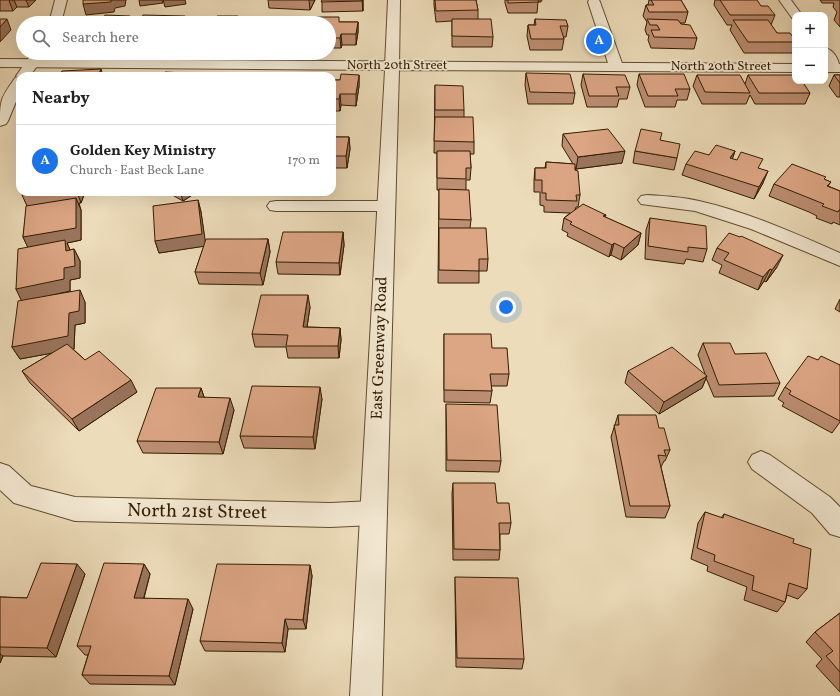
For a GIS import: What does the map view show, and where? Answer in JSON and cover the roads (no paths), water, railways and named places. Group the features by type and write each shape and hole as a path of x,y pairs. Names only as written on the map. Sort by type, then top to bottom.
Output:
{"street":[{"path":"57,16 61,0"},
{"name":"East Greenway Road","path":"366,696 394,0"},
{"path":"784,0 794,12"},
{"path":"594,2 616,66"},
{"path":"828,57 834,68"},
{"name":"North 20th Street","path":"0,62 18,60"},
{"path":"26,72 34,60"},
{"name":"North 20th Street","path":"124,60 392,66 792,68"},
{"path":"0,121 10,96 16,87"},
{"path":"647,200 676,202 698,206 758,225 840,260"},
{"path":"276,206 386,206"},
{"path":"761,462 821,505 840,525"},
{"name":"North 21st Street","path":"0,474 23,495 75,509 322,515 373,514"}],"place":[{"name":"Golden Key Ministry","path":"599,41"}]}
